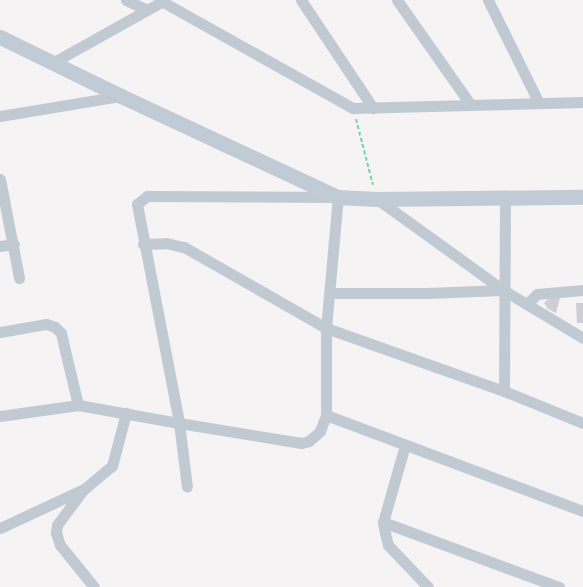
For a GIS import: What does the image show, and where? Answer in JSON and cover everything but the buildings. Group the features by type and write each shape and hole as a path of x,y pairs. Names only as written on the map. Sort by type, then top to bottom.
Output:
{"street":[{"path":"126,0 147,10"},
{"path":"300,0 373,108"},
{"path":"397,0 470,104"},
{"path":"488,0 539,103"},
{"path":"54,62 164,1 225,38 353,108 583,102"},
{"path":"0,37 121,96 338,196"},
{"path":"0,116 121,96"},
{"path":"0,179 4,212 14,244 19,278"},
{"path":"187,487 179,423 136,208 138,200 147,196 338,196 377,199 505,200 583,197"},
{"path":"0,416 78,405 301,443 309,440 320,431 326,414 326,328 338,196"},
{"path":"377,199 503,290 583,338"},
{"path":"504,390 503,290 505,200"},
{"path":"143,244 166,243 184,247 326,328 504,390 583,424"},
{"path":"0,246 14,244"},
{"path":"330,292 427,293 503,290"},
{"path":"527,304 537,294 583,290"},
{"path":"0,332 46,324 55,326 63,342 78,405"},
{"path":"0,528 83,490 107,473 112,466 126,414"},
{"path":"326,414 583,511"},
{"path":"406,444 383,522 388,546 428,587"},
{"path":"83,490 60,520 56,533 64,551 94,587"},
{"path":"383,522 559,587"}],"path":[{"path":"353,108 377,199"}]}
